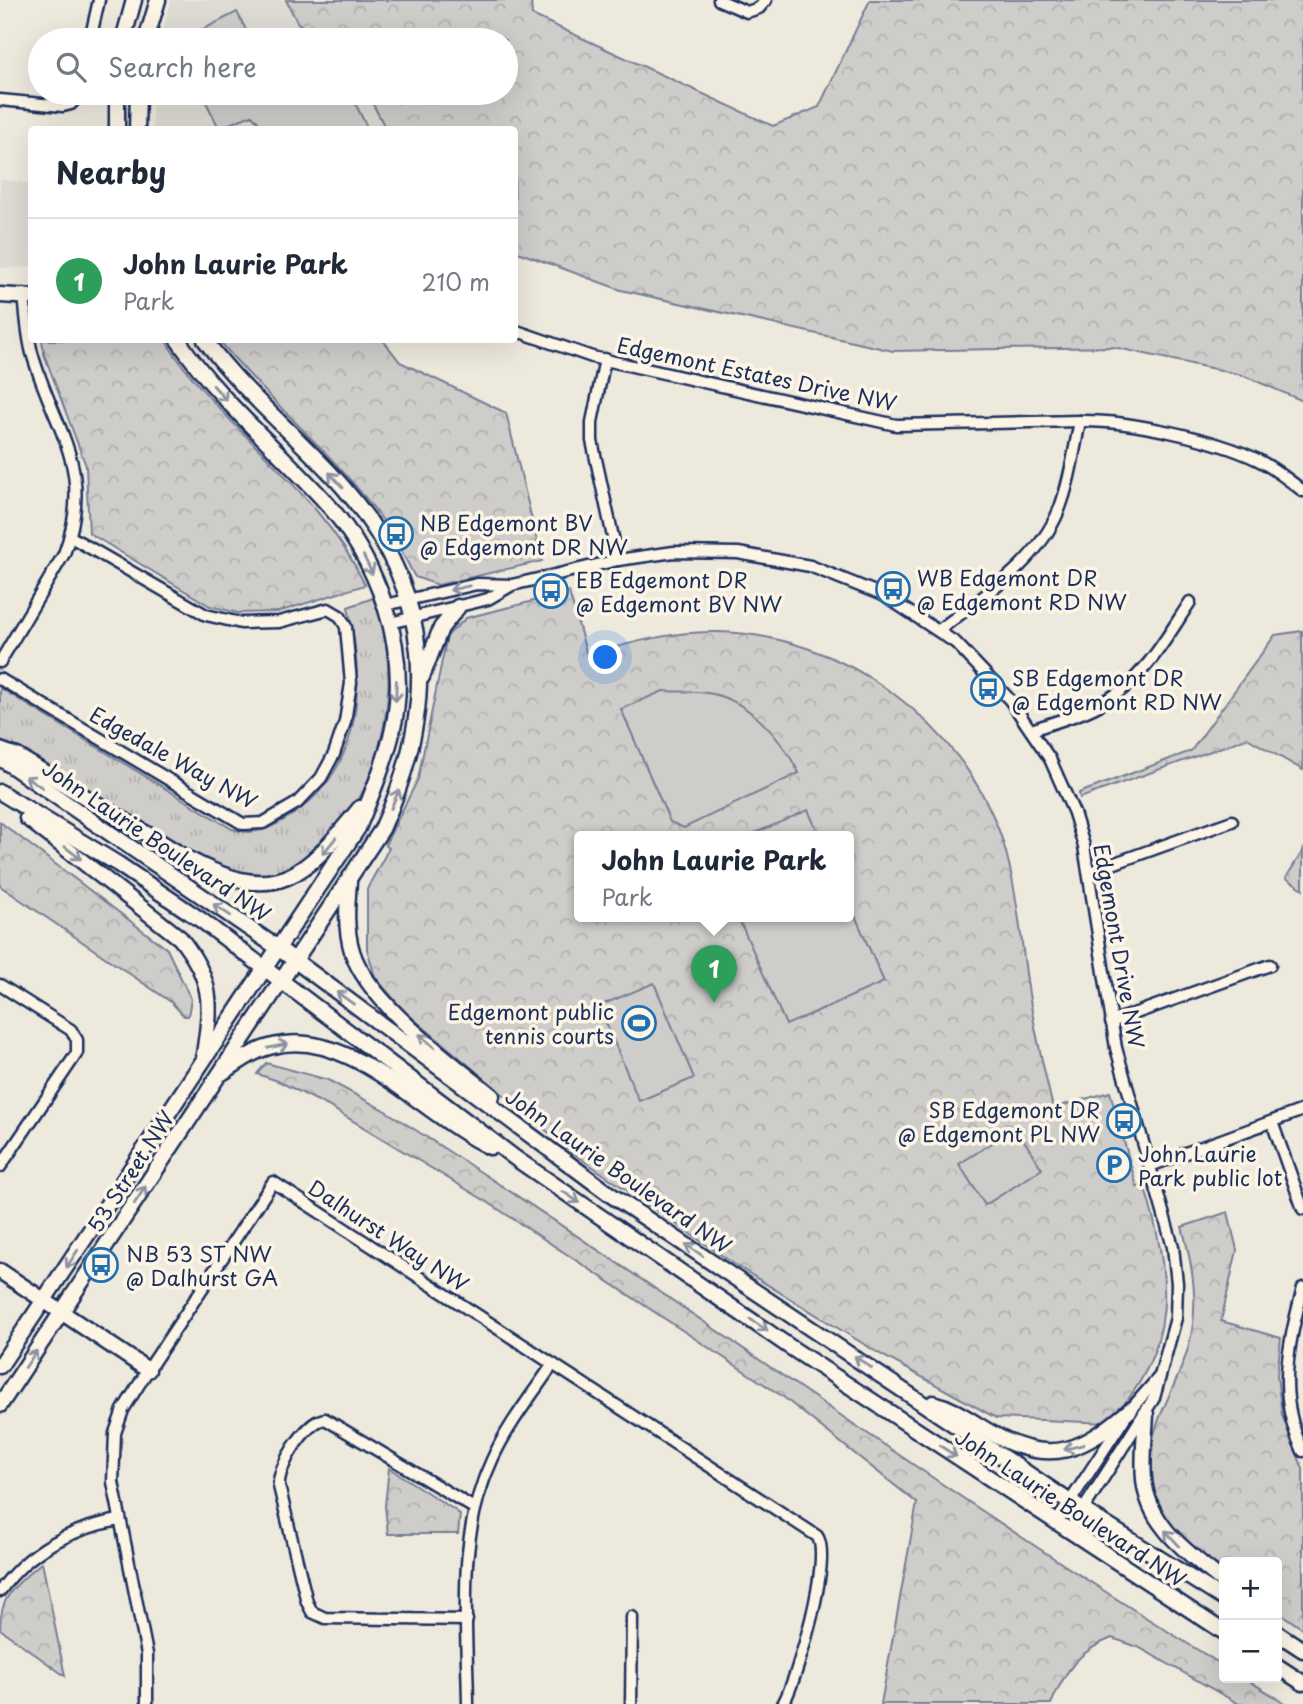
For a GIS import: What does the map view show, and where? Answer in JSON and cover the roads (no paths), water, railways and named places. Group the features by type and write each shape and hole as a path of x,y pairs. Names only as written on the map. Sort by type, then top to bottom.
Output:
{"main road":[{"path":"126,28 134,0"},
{"path":"150,28 158,0"},
{"path":"117,105 117,126"},
{"path":"137,126 138,105"},
{"path":"0,295 28,294"},
{"name":"53 Street NW","path":"0,1366 358,828 393,730 396,668 390,623 365,558 344,523 221,395 180,343"},
{"path":"207,343 234,375 365,513 395,561 408,600 413,617 420,681"},
{"path":"420,681 440,628 458,607"},
{"name":"53 Street NW","path":"0,1405 382,829 401,785 413,742 420,681"},
{"path":"0,750 18,756 190,860 219,875 243,882 267,883 305,868 320,858 372,794"},
{"name":"John Laurie Boulevard NW","path":"0,758 278,948 611,1195 920,1399 1083,1511 1219,1597"},
{"path":"0,794 180,937 204,973 210,997 203,1059"},
{"name":"John Laurie Boulevard NW","path":"0,794 118,864 265,967 514,1158 1069,1532 1219,1629"},
{"path":"349,880 348,939 359,968 377,993 465,1073 599,1179 611,1195"},
{"path":"218,1076 258,1051 274,1045 293,1043 325,1046 367,1067 469,1137 514,1158"},
{"path":"0,1271 148,1370"},
{"path":"920,1399 953,1408 995,1435 1037,1452 1084,1445 1130,1410"},
{"path":"1146,1414 1144,1478 1152,1509 1163,1528 1181,1548 1219,1578"},
{"path":"1282,1636 1303,1650"},
{"path":"1282,1669 1303,1683"}],"street":[{"path":"93,28 99,0"},
{"path":"719,0 747,12 759,8 766,0"},
{"path":"0,100 28,103"},
{"name":"Edgemont Estates Drive NW","path":"518,331 574,352 896,425 1080,421 1127,425 1230,449 1259,461 1303,491"},
{"path":"0,662 54,572 71,537 77,491 67,440 32,353 31,343"},
{"path":"606,359 592,422 592,441 618,560"},
{"path":"939,631 1022,564 1043,539 1064,495 1080,421"},
{"name":"Edgedale Way NW","path":"0,679 243,824 263,823 297,803 321,778 334,754 347,714 351,683 346,627 338,613 328,609 264,623 224,621 191,608 71,537"},
{"name":"Edgemont Drive NW","path":"385,605 477,584 512,585 618,560 690,551 738,553 782,559 868,587 939,631 998,684 1032,730 1069,800 1090,872 1111,1022 1173,1247 1177,1283 1176,1318 1154,1398 1069,1532"},
{"name":"Edgemont Drive NW","path":"390,623 488,599 512,585"},
{"path":"1032,730 1103,703 1123,689 1142,672 1190,603"},
{"path":"1090,872 1232,821"},
{"path":"1111,1022 1270,965"},
{"path":"0,985 71,1030 78,1046 77,1053 0,1167"},
{"path":"1150,1166 1303,1110"},
{"path":"1272,1122 1303,1209"},
{"name":"Dalhurst Way NW","path":"147,1704 147,1654 119,1520 111,1470 113,1445 123,1410 273,1182 821,1540 823,1553 805,1645 797,1676 783,1704"},
{"path":"1303,1288 1287,1352 1284,1384 1293,1428 1303,1451"},
{"path":"468,1704 467,1546 474,1508 492,1459 552,1364"},
{"name":"Edgemont Drive NW","path":"1056,1523 1130,1410 1159,1377"},
{"path":"467,1620 325,1618 312,1612 307,1602 279,1486 279,1475 312,1423 325,1419 474,1508"},
{"path":"0,1591 17,1571 57,1540 91,1526 119,1520"},
{"path":"631,1704 632,1617"}],"place":[{"name":"NB Edgemont BV @ Edgemont DR NW","path":"396,534"},
{"name":"WB Edgemont DR @ Edgemont RD NW","path":"893,589"},
{"name":"EB Edgemont DR @ Edgemont BV NW","path":"551,591"},
{"name":"SB Edgemont DR @ Edgemont RD NW","path":"988,689"},
{"name":"John Laurie Park","path":"714,1003"},
{"name":"Edgemont public tennis courts","path":"639,1023"},
{"name":"SB Edgemont DR @ Edgemont PL NW","path":"1124,1121"},
{"name":"John Laurie Park public lot","path":"1114,1165"},
{"name":"NB 53 ST NW @ Dalhurst GA","path":"101,1265"}]}
